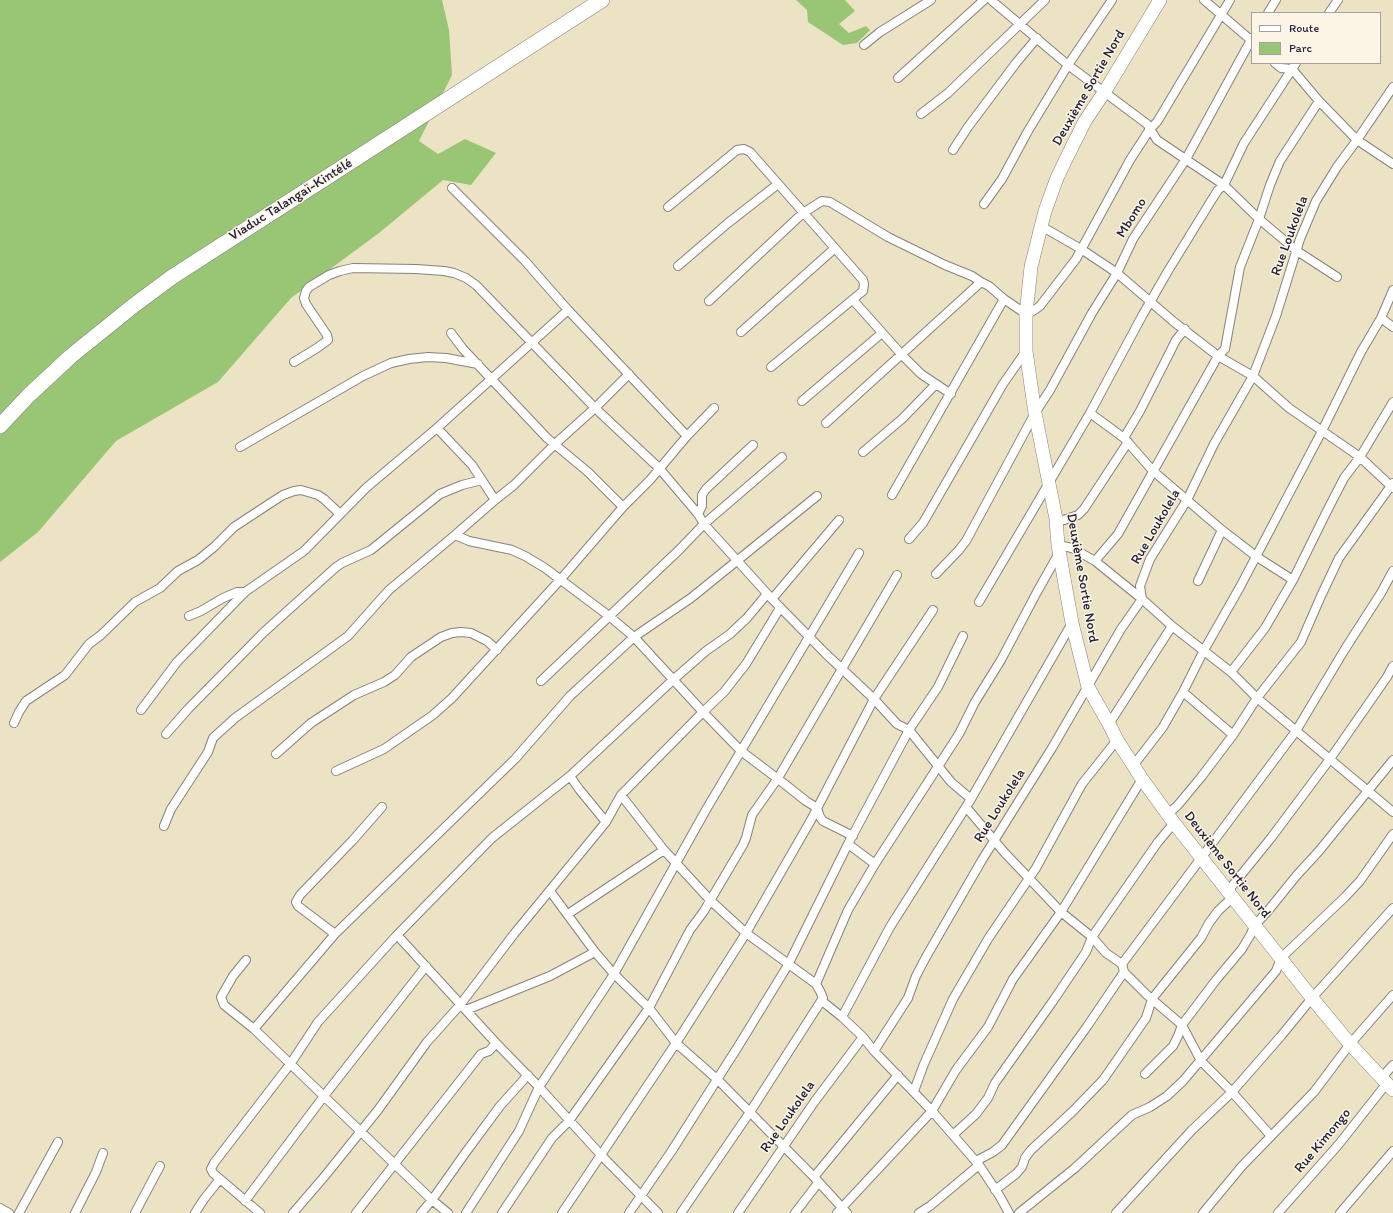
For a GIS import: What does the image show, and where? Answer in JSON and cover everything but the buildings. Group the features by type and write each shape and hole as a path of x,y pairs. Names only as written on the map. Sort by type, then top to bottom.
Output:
{"highway":[{"name":"Viaduc Talangaï-Kintélé","path":"0,414 66,349 95,324 167,269 586,0"},
{"name":"Viaduc Talangaï-Kintélé","path":"0,426 28,396 71,356 172,277 207,253 602,0"}],"main road":[{"name":"Deuxième Sortie Nord","path":"1160,0 1085,121 1068,155 1050,194 1032,267 1026,314 1026,351 1035,413 1056,519 1059,548 1072,623 1088,687 1133,766 1254,926 1350,1044 1387,1084"}],"street":[{"path":"864,45 880,32 931,0"},
{"path":"898,78 984,0"},
{"path":"991,0 1038,38 1068,65 1105,91 1147,124 1157,140 1224,185 1259,219 1297,251 1337,277"},
{"path":"999,6 1006,0"},
{"path":"921,114 948,93 1044,0"},
{"path":"984,204 1002,179 1028,131 1068,65 1112,0"},
{"path":"1204,0 1251,38"},
{"path":"709,301 803,213 822,201 830,202 888,237 945,265 968,274 989,286 1004,299 1026,314 1033,311 1040,306 1081,250 1130,160 1157,122 1220,14 1230,0"},
{"path":"1269,12 1276,0"},
{"path":"1330,12 1338,0"},
{"path":"953,150 1016,63 1038,38"},
{"name":"Mbomo","path":"936,574 966,541 1035,413 1050,390 1092,313 1117,273 1133,239 1186,159 1251,41"},
{"path":"1276,64 1282,68 1294,66"},
{"path":"1294,66 1319,102 1357,140 1392,161"},
{"path":"979,602 1090,412 1150,301 1218,190 1224,185 1244,143 1294,66"},
{"name":"Rue Loukolela","path":"874,1052 908,998 916,976 926,957 994,841 1088,687 1121,629 1142,599 1140,586 1150,559 1187,500 1214,444 1252,376 1276,316 1297,251 1316,202 1337,167 1393,87"},
{"path":"1094,561 1118,534 1218,356 1225,349 1240,267 1259,219 1270,185 1280,161 1319,102"},
{"path":"668,207 737,150 744,149 750,152 863,280 863,291 771,367"},
{"path":"678,266 728,223 778,184"},
{"path":"452,188 525,261 568,310 688,436"},
{"path":"953,1135 976,1114 988,1098 995,1082 1053,1001 1086,952 1092,937 1158,842 1178,805 1233,735 1257,698 1301,642 1339,558 1392,486 1360,458 1289,408 1252,376 1218,356 1174,322 1117,273 1041,226"},
{"path":"741,332 835,248"},
{"path":"294,362 328,340 327,335 306,304 304,298 306,291 310,287 329,275 353,268 416,269 444,271 460,275 476,285 595,408 659,468 698,514 704,524 780,608 874,699 897,724 908,730 951,782 971,799"},
{"path":"826,423 981,282"},
{"path":"1133,766 1156,738 1183,692 1322,431 1361,352 1381,318 1393,290"},
{"path":"892,495 1004,299"},
{"path":"853,300 921,374 951,394"},
{"path":"142,710 177,662 245,592 304,551 366,488 438,428 568,310"},
{"path":"1381,318 1393,327"},
{"path":"1056,519 1064,520 1078,515 1084,509 1126,440 1174,344 1185,330"},
{"path":"451,333 492,379 555,444 588,472 623,507"},
{"path":"802,401 882,333"},
{"path":"909,539 923,523 1003,384 1026,351"},
{"path":"240,447 354,382 391,363 409,358 428,357 446,358 478,364"},
{"path":"164,826 171,810 208,752 213,738 234,718 348,636 389,590 494,500 514,485 629,374"},
{"path":"863,452 902,419 936,385"},
{"path":"1231,672 1264,628 1293,580 1344,478 1360,458 1393,402"},
{"path":"336,771 384,749 433,715 452,698 497,650 623,507 650,480 659,468 714,408"},
{"path":"1090,412 1126,440 1153,471 1222,530 1256,557 1293,580"},
{"path":"438,428 472,465 494,500"},
{"path":"698,514 702,506 702,495 706,489 753,445"},
{"path":"541,681 679,550 704,524 782,457"},
{"path":"166,734 188,708 264,632 335,568 342,563 371,550 440,494 462,485 482,480"},
{"path":"14,724 26,701 65,675 89,644 101,635 135,602 160,588 178,571 198,560 214,547 234,527 269,504 283,495 302,490 311,492 324,499 340,514"},
{"path":"254,1030 335,934 515,759 570,696 634,637 691,598 817,496"},
{"path":"260,1213 213,1173 211,1169 291,1063 318,1022 397,935 492,838 570,776 674,679 706,651 730,634 770,597 839,520"},
{"path":"1198,581 1222,530"},
{"path":"455,535 469,541 512,550 536,562 608,616 634,637 674,679 702,712 741,751 817,808 823,821 853,836"},
{"path":"816,984 848,910 875,864 959,734 975,702 1001,660 1059,548 1072,548 1094,561 1142,599 1203,652 1231,672 1257,698 1393,812"},
{"path":"466,1213 519,1131 539,1086 614,974 707,808 859,553"},
{"path":"919,1213 930,1206 977,1163 1002,1145 1086,1028 1123,968 1296,731 1393,571"},
{"path":"502,1213 552,1138 569,1121 649,1008 690,930 710,900 746,838 752,815 778,778 898,575"},
{"path":"189,616 237,592 245,592"},
{"path":"293,1213 360,1132 427,1042 463,1007 514,934 606,822 621,795 702,712 724,692 746,664 780,608"},
{"path":"562,1213 676,1042 746,933 817,808 874,699 933,610"},
{"path":"842,1017 890,927 971,799 1072,623"},
{"path":"1109,724 1172,626"},
{"path":"276,754 311,723 354,695 396,675 411,657 441,637 452,633 471,633 488,641 497,650"},
{"path":"629,1213 672,1152 788,965 848,844 908,730 938,687 963,636"},
{"path":"995,1190 1016,1174 1022,1167 1025,1158 1031,1150 1072,1112 1103,1080 1146,1018 1152,999 1201,938 1209,923 1330,759 1393,666"},
{"path":"1183,692 1233,735"},
{"path":"914,1091 924,1064 953,999 988,939 1036,868 1082,784 1117,740"},
{"path":"1145,1074 1173,1046 1182,1025 1242,949 1254,926 1285,892 1297,875 1319,851 1393,760"},
{"path":"570,776 606,822"},
{"path":"550,891 595,952 614,974 649,1008 676,1042 718,1080 750,1112 816,1180 842,1211 932,1111 956,1070 988,1027 1013,979 1061,912 1142,779"},
{"path":"621,795 664,850 710,900 746,933 816,984 822,994 822,1001 750,1112 681,1213"},
{"path":"335,934 298,906 296,902 300,895 353,840 382,807"},
{"path":"966,807 994,841 1061,912 1092,937 1152,999 1182,1025 1201,1061 1232,1092 1271,1136"},
{"path":"1019,1213 1075,1168 1132,1115 1150,1107 1167,1096 1183,1081 1276,971 1281,958 1360,881 1393,834"},
{"path":"848,844 875,864"},
{"path":"568,914 664,850"},
{"path":"1116,1213 1192,1130 1232,1092 1312,998 1393,908"},
{"path":"397,935 496,1043 539,1086 569,1121 658,1213"},
{"path":"463,1007 550,976 595,952"},
{"path":"246,960 233,976 221,997 224,1005 291,1063 360,1132 432,1200 448,1213"},
{"path":"245,1201 324,1096 426,966"},
{"path":"1203,1213 1242,1166 1314,1092 1350,1044 1393,995"},
{"path":"822,1001 863,1037 874,1052 932,1111 977,1163 1009,1213"},
{"name":"Rue Loukolela","path":"738,1213 814,1101 863,1037"},
{"path":"356,1213 481,1054 489,1051 496,1043"},
{"name":"Rue Kimongo","path":"1278,1213 1338,1144 1387,1084 1393,1065"},
{"path":"421,1213 500,1106 528,1075"},
{"path":"795,1213 816,1180 898,1075"},
{"path":"19,1213 58,1142"},
{"path":"1340,1213 1393,1150"},
{"path":"75,1213 96,1172 103,1154"},
{"path":"135,1213 160,1166"},
{"path":"195,1213 220,1179"},
{"path":"0,1208 9,1213"}],"green space":[{"path":"0,0 442,0 449,30 452,75 419,141 438,154 465,139 496,153 471,185 443,180 379,233 291,298 218,382 116,441 38,532 0,562"},
{"path":"796,0 845,0 855,11 839,24 849,33 866,26 870,30 857,43 843,45 808,22 807,10"}]}
